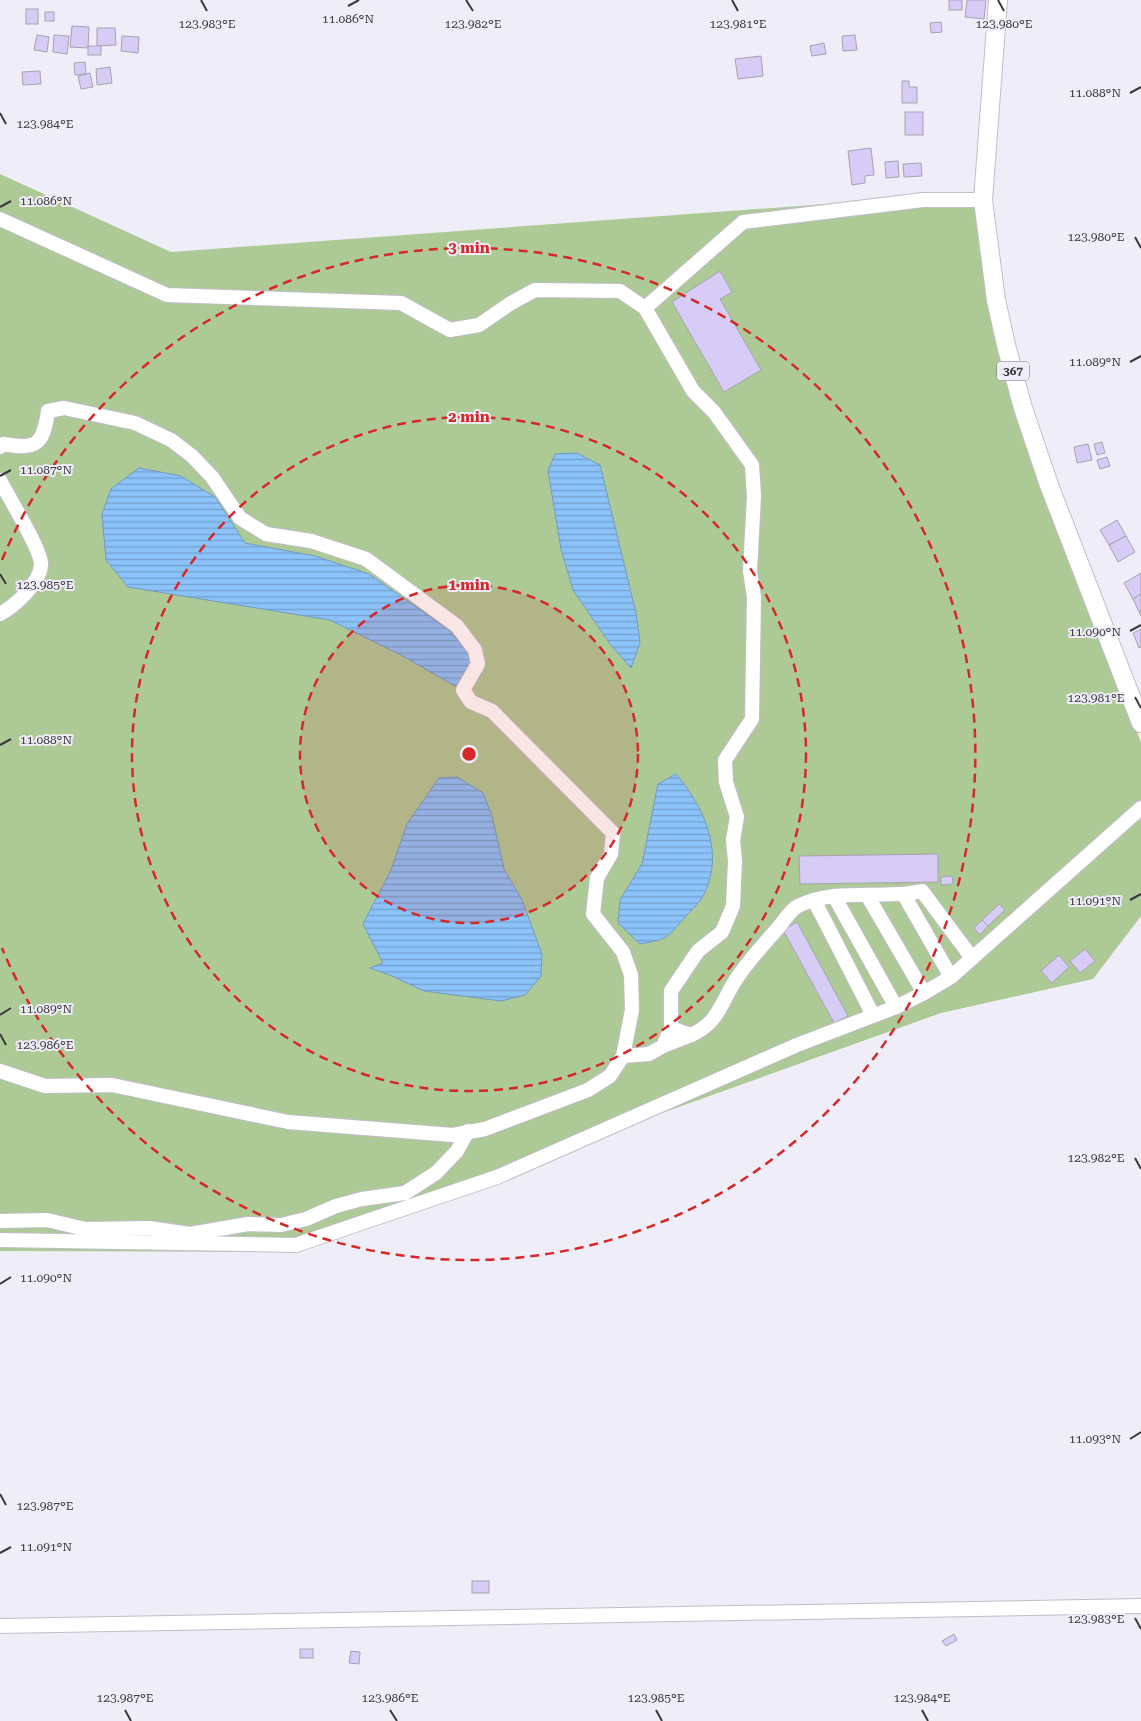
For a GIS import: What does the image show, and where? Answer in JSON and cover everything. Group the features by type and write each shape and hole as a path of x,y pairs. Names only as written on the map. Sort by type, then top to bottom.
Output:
{"main road":[{"name":"367","path":"998,0 982,200 996,300 1023,408 1049,485 1141,723"}],"street":[{"path":"646,308 743,222 923,200 982,200"},
{"path":"0,219 167,295 401,303 450,330 479,325 511,303 535,290 620,291 646,308 693,391 714,412 752,465 754,488 750,571 754,597 752,719 725,760 726,782 737,817 732,840 735,862 733,906 722,932 698,951 671,990 671,1028 663,1046"},
{"path":"0,447 3,444 25,448 35,445 44,434 48,411 64,408 135,423 171,440 192,456 212,477 240,518 266,534 312,541 366,559 457,626 475,650 478,664 463,690 471,702 492,711 613,833 611,854 597,878 593,914 624,952 630,975 632,1010 623,1056 610,1076 588,1090 485,1128 453,1135 288,1122 112,1085 45,1086 0,1072"},
{"path":"0,480 36,548 41,564 33,584 14,607 0,614"},
{"path":"0,1240 296,1245 497,1177 797,1045 896,1007 924,993 951,977 1141,808"},
{"path":"623,1056 649,1054 704,1029 715,1017 735,981 796,906 814,900 834,896 904,895 922,891 972,958"},
{"path":"868,895 924,993"},
{"path":"904,895 951,977"},
{"path":"834,896 896,1007"},
{"path":"814,900 873,1015"},
{"path":"671,1028 690,1035"},
{"path":"0,1222 48,1220 85,1229 149,1228 190,1234 248,1224 281,1225 306,1219 362,1198 404,1193 436,1173 457,1151 468,1132"},
{"path":"0,1626 1141,1606"}],"green space":[{"path":"0,174 171,252 977,193 1009,365 1141,743 1141,916 1093,979 941,1013 483,1177 298,1252 0,1251"}],"water":[{"path":"577,453 600,465 636,613 640,643 631,668 610,644 573,590 561,549 548,471 555,454"},
{"path":"139,468 181,476 215,497 245,543 315,556 369,574 449,630 471,656 474,676 455,686 401,655 330,620 128,587 106,560 102,514 111,489"},
{"path":"676,774 696,802 709,833 712,865 709,882 702,898 671,933 663,938 640,944 618,923 620,900 642,864 658,784"},
{"path":"457,777 483,793 492,816 504,869 522,900 542,954 541,976 525,995 501,1001 424,991 370,968 383,963 363,924 391,870 407,824 439,778"}],"building":[{"path":"949,0 962,0 962,10 949,10"},
{"path":"967,0 986,0 984,19 965,17"},
{"path":"26,9 38,9 38,24 26,24"},
{"path":"45,12 54,12 54,21 45,21"},
{"path":"941,22 942,32 931,33 930,23"},
{"path":"72,26 89,27 88,48 70,47"},
{"path":"97,28 115,28 116,45 97,46"},
{"path":"37,35 49,37 47,52 34,50"},
{"path":"54,35 69,36 67,54 53,52"},
{"path":"855,35 857,50 843,51 842,36"},
{"path":"122,36 139,37 138,53 121,51"},
{"path":"824,43 826,54 812,56 810,46"},
{"path":"88,46 101,46 101,55 88,55"},
{"path":"761,56 763,76 738,79 735,59"},
{"path":"85,62 86,74 75,75 74,63"},
{"path":"110,67 112,83 97,85 96,69"},
{"path":"40,71 41,84 23,85 22,72"},
{"path":"90,73 93,87 81,89 78,76"},
{"path":"902,81 909,81 909,87 917,87 917,103 902,103"},
{"path":"905,112 923,112 923,135 905,135"},
{"path":"871,148 874,175 865,176 865,183 852,185 848,151"},
{"path":"898,161 899,177 886,178 885,162"},
{"path":"921,163 922,176 904,177 903,164"},
{"path":"720,271 732,292 720,299 761,370 724,392 672,302"},
{"path":"1102,442 1105,453 1097,455 1094,444"},
{"path":"1088,444 1092,460 1077,463 1074,447"},
{"path":"1107,457 1110,466 1100,469 1097,460"},
{"path":"1117,520 1126,536 1109,545 1100,530"},
{"path":"1126,536 1135,552 1118,562 1109,545"},
{"path":"1141,573 1141,594 1133,599 1124,583"},
{"path":"1141,594 1141,616 1133,599"},
{"path":"1141,629 1141,647 1139,648 1133,633"},
{"path":"938,854 938,882 800,884 799,856"},
{"path":"952,876 953,884 941,885 941,877"},
{"path":"999,904 1005,910 988,926 982,920"},
{"path":"982,920 988,926 980,935 974,928"},
{"path":"797,922 848,1016 834,1023 783,930"},
{"path":"1085,949 1095,961 1080,973 1070,961"},
{"path":"1059,955 1069,967 1052,983 1041,971"},
{"path":"472,1581 489,1581 489,1593 472,1593"},
{"path":"954,1634 957,1640 946,1646 942,1641"},
{"path":"300,1649 313,1649 313,1658 300,1658"},
{"path":"351,1651 360,1652 359,1664 349,1663"}]}
